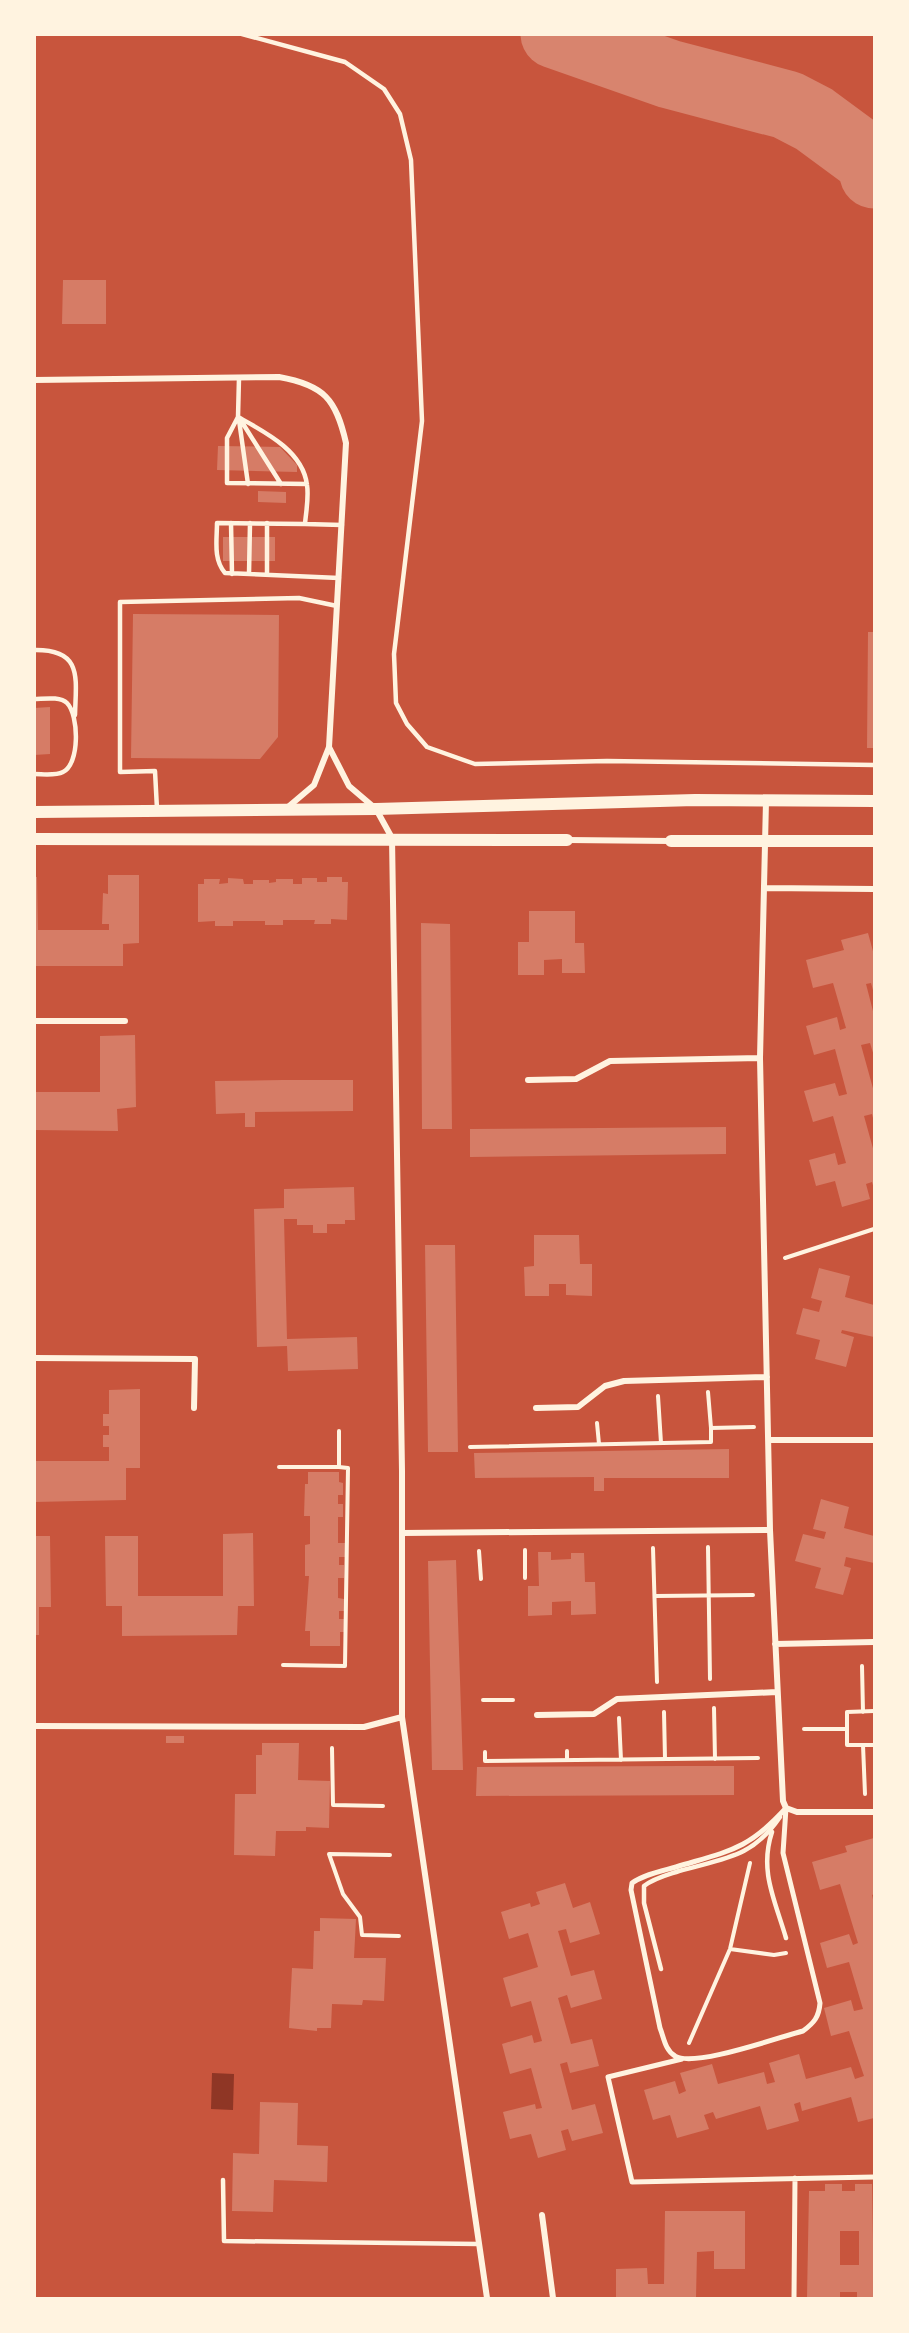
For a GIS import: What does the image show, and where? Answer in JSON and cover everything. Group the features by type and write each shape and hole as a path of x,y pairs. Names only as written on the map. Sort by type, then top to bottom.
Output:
{"main road":[{"path":"34,812 284,811 766,800 874,801"},
{"path":"34,839 567,840"},
{"path":"671,841 874,841"}],"street":[{"path":"34,380 279,377 305,382 325,393 340,418 346,443 329,747 314,785 284,811"},
{"path":"329,747 349,786 376,809 392,838 402,1533 402,1717 487,2298"},
{"path":"766,800 760,1058 770,1530 782,1790 786,1808 783,1853 820,2003 819,2013 813,2024 803,2031 700,2059 682,2059 608,2077 632,2182 874,2177"},
{"path":"567,840 671,841"},
{"path":"764,888 874,889"},
{"path":"34,1021 125,1021"},
{"path":"528,1080 576,1079 610,1061 760,1058"},
{"path":"34,1358 195,1359 194,1408"},
{"path":"536,1408 578,1407 605,1386 624,1381 766,1377"},
{"path":"769,1440 874,1440"},
{"path":"402,1533 770,1530"},
{"path":"775,1644 874,1642"},
{"path":"537,1715 594,1714 617,1699 777,1692"},
{"path":"34,1726 364,1727 402,1717"},
{"path":"786,1808 797,1812 874,1812"},
{"path":"682,2059 668,2049 660,2028 631,1890 632,1883 647,1876 740,1848 758,1837 786,1808"},
{"path":"794,2298 795,2178"},
{"path":"542,2215 553,2298"}],"lane":[{"path":"242,34 345,62 384,89 400,114 411,160 422,421 394,654 396,703 414,732 427,747 475,764 619,761 874,765"},
{"path":"239,378 238,417 248,484"},
{"path":"238,417 227,438 227,483 307,484"},
{"path":"238,417 281,484"},
{"path":"238,417 276,439 299,463 307,484 305,524"},
{"path":"339,578 225,573 217,561 217,523 342,525"},
{"path":"231,523 232,574"},
{"path":"249,574 250,523"},
{"path":"267,523 267,575"},
{"path":"157,811 155,771 120,772 120,602 298,598 337,606"},
{"path":"34,651 63,654 71,660 75,673 74,758 71,766 63,772 34,774"},
{"path":"34,699 62,700 68,703 75,718"},
{"path":"661,1969 644,1903 644,1886 663,1876 736,1854 756,1845 774,1826 786,1808"},
{"path":"774,1826 766,1849 766,1866 786,1938"},
{"path":"223,2180 224,2241 478,2244"}],"path":[{"path":"785,1258 874,1229"},
{"path":"658,1391 661,1443"},
{"path":"470,1447 711,1442 708,1391"},
{"path":"597,1423 599,1444"},
{"path":"711,1428 754,1427"},
{"path":"339,1431 339,1467"},
{"path":"279,1467 348,1468 345,1666 284,1665"},
{"path":"708,1547 711,1686"},
{"path":"654,1548 657,1686"},
{"path":"525,1550 525,1578"},
{"path":"479,1551 481,1579"},
{"path":"655,1596 753,1595"},
{"path":"862,1666 863,1712"},
{"path":"483,1700 513,1700"},
{"path":"714,1708 715,1759"},
{"path":"664,1709 665,1759"},
{"path":"874,1712 847,1712 847,1745 874,1745"},
{"path":"619,1718 621,1760"},
{"path":"804,1729 847,1729"},
{"path":"863,1745 865,1794"},
{"path":"332,1748 333,1805 383,1806"},
{"path":"567,1751 567,1760"},
{"path":"484,1752 485,1761 758,1758"},
{"path":"682,2059 730,1949 756,1845"},
{"path":"390,1855 329,1854 343,1894 360,1917 362,1935 399,1936"},
{"path":"730,1949 774,1955 807,1949"}],"shaded area":[{"path":"212,2073 234,2074 233,2110 211,2109"}],"building":[{"path":"63,280 106,280 106,324 62,324"},
{"path":"218,446 280,447 297,465 297,472 217,470"},
{"path":"258,491 286,492 286,503 258,502"},
{"path":"223,537 275,537 275,561 223,561"},
{"path":"133,614 279,615 278,737 260,759 131,758"},
{"path":"868,632 874,632 874,748 867,748"},
{"path":"50,707 50,754 34,755 34,708"},
{"path":"108,875 139,875 139,943 123,944 123,966 34,966 34,877 37,877 38,930 109,930 109,924 102,924 103,893 108,894"},
{"path":"327,877 342,877 342,882 348,882 347,920 331,919 331,924 314,924 315,920 283,920 283,925 265,925 265,921 233,921 233,926 215,926 215,921 198,922 198,884 204,884 204,879 220,879 219,884 228,883 228,878 243,879 244,884 253,884 253,880 269,880 269,883 276,882 276,879 293,879 293,884 302,884 302,878 317,878 317,882 327,882"},
{"path":"529,911 575,911 575,943 584,943 585,973 562,973 562,959 544,960 544,975 518,975 518,942 529,942"},
{"path":"421,923 450,924 452,1129 422,1129"},
{"path":"868,933 874,955 874,994 871,983 866,984 874,1015 874,1056 870,1043 861,1045 874,1092 874,1122 872,1114 864,1116 874,1152 874,1189 872,1182 866,1184 870,1199 842,1207 835,1181 816,1186 809,1160 835,1153 838,1165 846,1163 833,1116 813,1122 804,1091 835,1083 839,1096 847,1094 835,1049 814,1055 806,1026 837,1017 840,1030 846,1028 833,983 813,988 806,960 844,950 841,940"},
{"path":"135,1035 136,1107 117,1109 118,1131 34,1130 34,1092 100,1092 100,1036"},
{"path":"353,1080 353,1111 255,1112 255,1127 245,1127 245,1113 216,1114 215,1081"},
{"path":"726,1127 726,1154 470,1157 470,1129"},
{"path":"354,1187 355,1220 345,1220 345,1224 327,1224 327,1233 313,1233 313,1225 297,1225 297,1219 284,1219 287,1339 357,1337 358,1369 288,1371 287,1346 257,1347 254,1209 284,1208 284,1189"},
{"path":"534,1235 579,1235 580,1264 592,1264 592,1296 566,1295 566,1284 549,1284 549,1296 525,1296 524,1267 534,1266"},
{"path":"425,1245 455,1245 458,1452 428,1452"},
{"path":"819,1268 850,1276 845,1297 874,1305 874,1337 842,1330 841,1333 854,1337 846,1367 815,1359 820,1340 796,1334 803,1308 819,1312 822,1301 811,1298"},
{"path":"140,1389 140,1468 126,1468 126,1500 34,1502 34,1461 109,1461 109,1447 103,1447 103,1435 109,1435 109,1426 103,1426 103,1414 109,1414 109,1390"},
{"path":"729,1449 729,1478 604,1478 604,1491 594,1491 594,1477 475,1478 474,1453"},
{"path":"308,1472 339,1472 339,1482 343,1483 343,1495 338,1495 338,1504 343,1504 343,1517 338,1517 338,1543 345,1543 345,1557 339,1557 339,1565 344,1565 344,1578 338,1578 338,1598 344,1599 344,1611 339,1611 339,1619 344,1619 344,1632 340,1632 340,1646 310,1646 310,1631 305,1631 309,1576 305,1576 305,1545 310,1544 310,1516 304,1516 305,1484 308,1484"},
{"path":"821,1499 849,1507 844,1528 874,1536 874,1563 846,1557 844,1566 851,1568 843,1595 815,1588 821,1568 795,1561 803,1534 824,1539 826,1532 813,1529"},
{"path":"253,1533 254,1606 238,1606 237,1635 122,1636 122,1606 106,1606 105,1536 138,1536 138,1596 223,1596 223,1534"},
{"path":"34,1536 50,1536 51,1607 39,1607 39,1635 34,1635"},
{"path":"538,1552 551,1552 551,1560 571,1559 571,1553 584,1553 585,1582 595,1582 596,1614 571,1615 571,1601 552,1602 552,1615 528,1616 528,1586 539,1586"},
{"path":"456,1560 463,1770 432,1770 428,1561"},
{"path":"166,1736 184,1736 184,1743 166,1743"},
{"path":"262,1743 299,1743 298,1780 330,1781 329,1828 306,1827 306,1831 276,1831 275,1856 234,1855 235,1794 256,1794 256,1755 262,1755"},
{"path":"734,1766 734,1795 476,1796 477,1767"},
{"path":"874,1838 874,1894 872,1895 874,1904 874,2118 858,2122 851,2097 802,2111 800,2102 794,2104 799,2121 767,2130 760,2106 716,2119 713,2112 704,2115 709,2129 677,2138 670,2115 653,2120 644,2090 675,2081 679,2094 686,2091 680,2073 712,2064 718,2084 764,2072 767,2084 775,2082 769,2063 799,2054 806,2079 851,2067 855,2079 864,2076 849,2031 831,2036 824,2008 851,2000 854,2011 863,2009 849,1962 827,1968 820,1943 849,1934 853,1945 858,1943 840,1884 820,1890 812,1862 847,1852 845,1846"},
{"path":"565,1883 573,1908 590,1902 600,1934 570,1943 566,1929 558,1931 571,1976 594,1970 602,1999 571,2008 567,1995 558,1998 571,2044 592,2039 599,2066 570,2073 567,2062 560,2064 572,2110 595,2104 603,2133 572,2141 568,2129 561,2131 566,2150 538,2158 531,2134 510,2139 503,2112 535,2104 536,2109 542,2108 531,2068 510,2074 502,2044 532,2035 534,2043 542,2041 531,2001 511,2007 503,1978 538,1967 528,1933 509,1939 501,1912 530,1903 531,1907 540,1904 536,1892"},
{"path":"320,1918 356,1919 354,1958 386,1958 384,2001 363,2000 362,2005 332,2004 331,2028 317,2028 317,2031 289,2028 292,1968 313,1969 314,1931 320,1931"},
{"path":"260,2102 298,2103 297,2145 328,2146 327,2182 274,2180 273,2212 232,2211 233,2153 259,2154"},
{"path":"825,2184 842,2184 842,2191 855,2191 855,2184 872,2184 874,2298 857,2298 857,2292 840,2292 840,2298 807,2298 809,2191 825,2191","holes":["840,2231 859,2231 859,2265 840,2265"]},
{"path":"665,2211 745,2211 745,2269 714,2269 714,2251 697,2252 696,2298 616,2298 616,2269 647,2268 648,2284 664,2284"}],"taxiway":[{"path":"555,34 669,74 787,105 814,119 871,161 874,174"}]}
